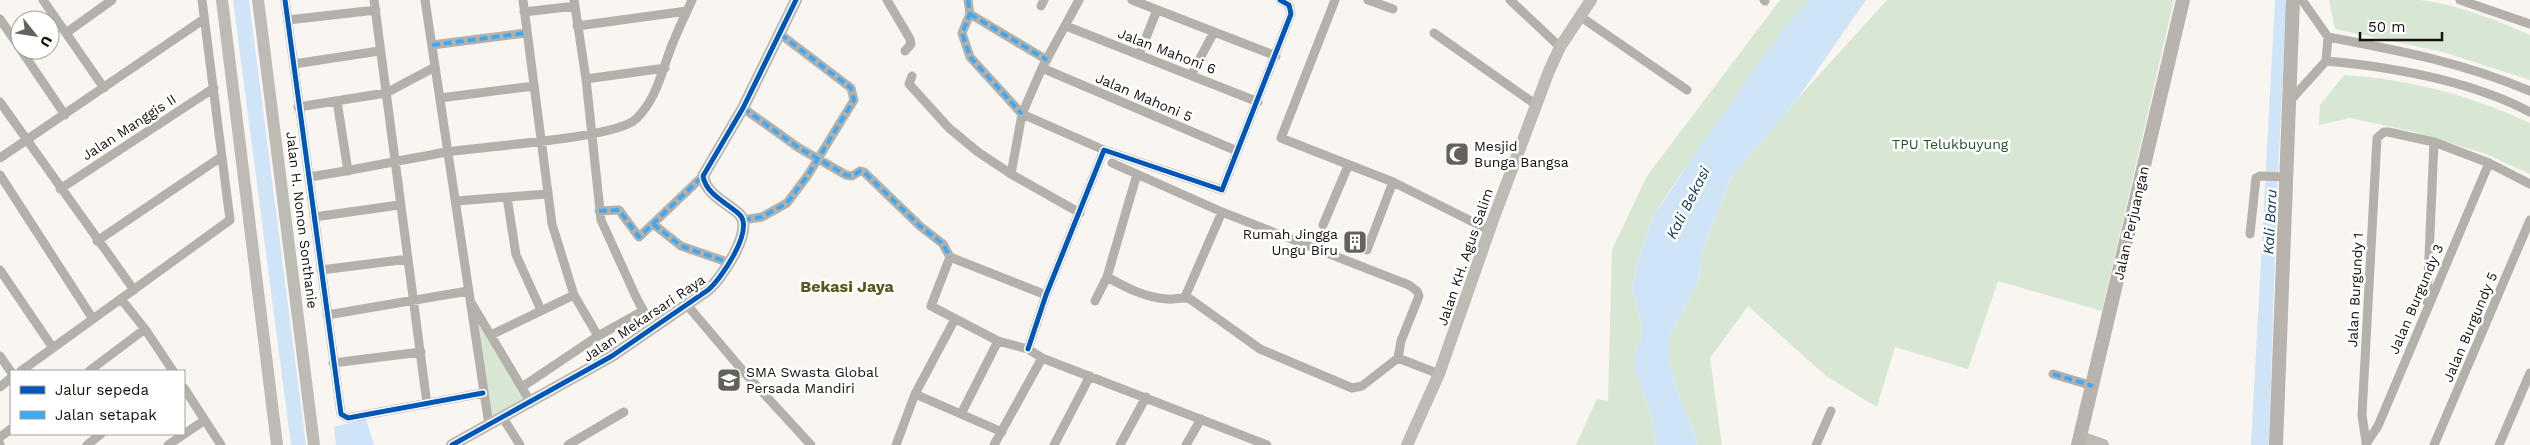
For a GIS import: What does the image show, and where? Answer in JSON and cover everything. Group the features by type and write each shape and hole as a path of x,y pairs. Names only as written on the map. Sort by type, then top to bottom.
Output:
{"main road":[{"name":"Jalan Perjuangan","path":"2079,441 2183,0"},
{"path":"2276,445 2284,177 2293,0"}],"street":[{"path":"43,0 104,88"},
{"path":"66,33 112,0"},
{"path":"22,370 230,220 202,0"},
{"path":"222,0 277,445"},
{"name":"Jalan H. Nonon Sonthanie","path":"258,0 314,445"},
{"path":"285,0 341,414 345,417 483,393"},
{"path":"374,0 399,205 408,258 427,404"},
{"path":"425,0 489,426"},
{"path":"523,0 547,194 557,247 574,295 598,336"},
{"path":"309,177 448,152 540,142 624,126 637,118 653,95 692,0"},
{"path":"599,211 619,210 639,237 703,176 744,108 796,0"},
{"path":"887,0 910,39 911,44 905,51"},
{"path":"968,0 970,14 962,33 970,57 1022,114 1104,150 1219,190 1223,189 1291,14 1288,5 1280,0"},
{"path":"1011,174 1022,114 1042,68 1079,0"},
{"path":"1132,0 1276,56"},
{"path":"1335,0 1281,138 1348,166 1393,182 1489,230"},
{"path":"1368,0 1393,9"},
{"path":"1510,0 1560,47"},
{"name":"Jalan KH. Agus Salim","path":"1407,445 1439,374 1535,104 1560,47 1591,0"},
{"path":"2289,102 2326,61 2328,37 2302,0"},
{"path":"2460,0 2530,24"},
{"path":"524,12 574,3 586,79 599,211 603,226 653,328"},
{"path":"288,20 376,10"},
{"path":"1139,55 1157,10"},
{"path":"577,26 687,11"},
{"path":"970,14 1047,60"},
{"path":"1581,17 1687,90"},
{"path":"0,19 10,34"},
{"path":"0,158 204,19"},
{"name":"Jalan Mahoni 6","path":"1066,26 1258,102"},
{"path":"1191,75 1214,32"},
{"path":"432,45 526,33"},
{"path":"1434,33 1535,104"},
{"path":"703,176 713,194 743,220 762,217 787,203 817,160 854,100 851,88 780,34"},
{"path":"2328,37 2435,58 2489,74 2530,91"},
{"path":"294,64 379,51"},
{"path":"28,60 65,114"},
{"path":"2326,61 2376,67 2428,77 2479,92 2530,112"},
{"path":"298,106 386,93 436,67"},
{"path":"586,79 665,68"},
{"name":"Jalan Mahoni 5","path":"1042,68 1237,151"},
{"path":"912,76 909,84 949,128 978,152 1011,174 1080,213"},
{"path":"440,98 534,86"},
{"name":"Jalan Manggis II","path":"60,189 214,88"},
{"path":"337,101 348,171"},
{"path":"0,102 97,241 134,290"},
{"path":"744,108 817,160 848,176 860,170 864,172 920,226 943,244 950,257 1046,295"},
{"name":"Jalan Burgundy 1","path":"2366,444 2362,415 2377,138 2384,132 2388,132 2434,142"},
{"path":"2427,307 2434,142 2489,163 2530,184"},
{"path":"1028,349 1046,295 1104,150"},
{"path":"97,241 221,157"},
{"path":"1107,277 1147,295 1167,300 1185,297 1201,306 1226,327 1260,349 1352,388 1362,386 1398,358 1401,342 1419,296 1417,291 1409,285 1222,212 1112,163"},
{"name":"Jalan Burgundy 3","path":"2366,444 2378,426 2489,163"},
{"path":"1323,225 1348,166"},
{"path":"1095,301 1107,277 1137,174"},
{"path":"0,175 93,319"},
{"path":"2250,234 2255,180 2260,176 2284,177"},
{"path":"1367,250 1393,182"},
{"path":"456,201 547,194"},
{"path":"506,197 516,255 541,310"},
{"path":"314,217 399,205"},
{"path":"1185,297 1222,212"},
{"name":"Jalan Mekarsari Raya","path":"452,445 612,356 714,285 730,263 737,247 743,220"},
{"name":"Jalan Burgundy 5","path":"2434,445 2530,220"},
{"path":"653,224 680,246 730,263"},
{"path":"950,257 931,306 998,341 1028,349 1042,358 1146,397 1248,442 1267,445"},
{"path":"321,270 408,258"},
{"path":"0,270 53,348"},
{"path":"327,315 468,291"},
{"path":"491,335 574,295"},
{"path":"121,299 145,329 172,370"},
{"path":"471,302 531,402"},
{"path":"687,305 743,371 811,445"},
{"path":"522,387 598,336 643,311"},
{"path":"898,444 915,394 955,319"},
{"path":"90,370 145,329"},
{"path":"961,414 998,341"},
{"path":"333,363 421,352"},
{"path":"0,356 10,371"},
{"path":"994,445 1042,358"},
{"path":"1398,358 1439,374"},
{"path":"2499,445 2530,373"},
{"path":"2053,374 2093,386"},
{"path":"1054,445 1090,376"},
{"path":"0,387 10,379"},
{"path":"185,390 221,445"},
{"path":"915,394 1002,432"},
{"path":"1120,445 1146,397"},
{"path":"1816,445 1831,411"},
{"path":"568,445 624,412"},
{"path":"502,418 520,445"},
{"path":"185,434 205,420"},
{"path":"1186,445 1201,420"},
{"path":"0,438 10,430"},
{"path":"87,445 100,435"},
{"path":"168,445 183,435"},
{"path":"2079,441 2104,445"}],"green space":[{"path":"1780,0 1810,0 1787,24 1670,190 1652,219 1639,257 1632,288 1642,326 1640,340 1635,353 1643,392 1652,417 1656,445 1576,445 1597,399 1608,401 1612,250 1647,176"},
{"name":"TPU Telukbuyung","path":"1887,0 2174,0 2102,311 1998,281 1968,369 1895,347 1877,407 1826,376 1748,306 1710,358 1722,445 1698,445 1679,395 1669,361 1669,336 1698,283 1703,249 1731,178 1798,98"},
{"path":"2329,0 2419,0 2476,13 2504,24 2530,35 2530,80 2443,52 2335,29"},
{"path":"2344,75 2392,80 2440,90 2508,113 2530,123 2530,174 2486,154 2415,132 2350,118 2319,125 2320,105"},
{"path":"471,302 531,403 489,425"}],"water":[{"path":"233,0 249,0 306,445 291,445"},
{"name":"Kali Bekasi","path":"1810,0 1866,0 1798,98 1731,178 1703,249 1698,283 1669,336 1669,361 1679,395 1698,445 1656,445 1652,417 1635,370 1635,353 1640,340 1642,326 1632,288 1639,257 1652,219 1698,149 1787,24"},
{"name":"Kali Baru","path":"2275,0 2287,0 2277,190 2269,445 2251,445"},
{"path":"366,419 374,445 336,445 334,427"}],"marked path":[{"path":"968,0 970,14 962,33 970,57 1022,114"},
{"path":"970,14 1047,60"},
{"path":"432,45 526,33"},
{"path":"743,220 762,217 787,203 808,175 854,100 851,88 780,34"},
{"path":"743,108 799,148 846,175 852,176 860,171 864,172 920,226 943,244 950,257"},
{"path":"599,211 619,210 639,237 703,176"},
{"path":"653,224 681,246 730,263"},
{"path":"2053,374 2093,386"}],"cycle path":[{"path":"285,0 341,414 348,418 483,393"},
{"path":"452,445 612,356 708,290 728,266 743,232 743,222 740,215 713,194 705,183 703,176 743,108 796,0"},
{"path":"1028,349 1046,295 1104,150 1222,190 1291,14 1289,5 1280,0"}],"place":[{"name":"Mesjid Bunga Bangsa","path":"1457,154"},
{"name":"Rumah Jingga Ungu Biru","path":"1355,242"},
{"name":"SMA Swasta Global Persada Mandiri","path":"729,380"}],"district":[{"name":"Bekasi Jaya","path":"847,286"}]}
